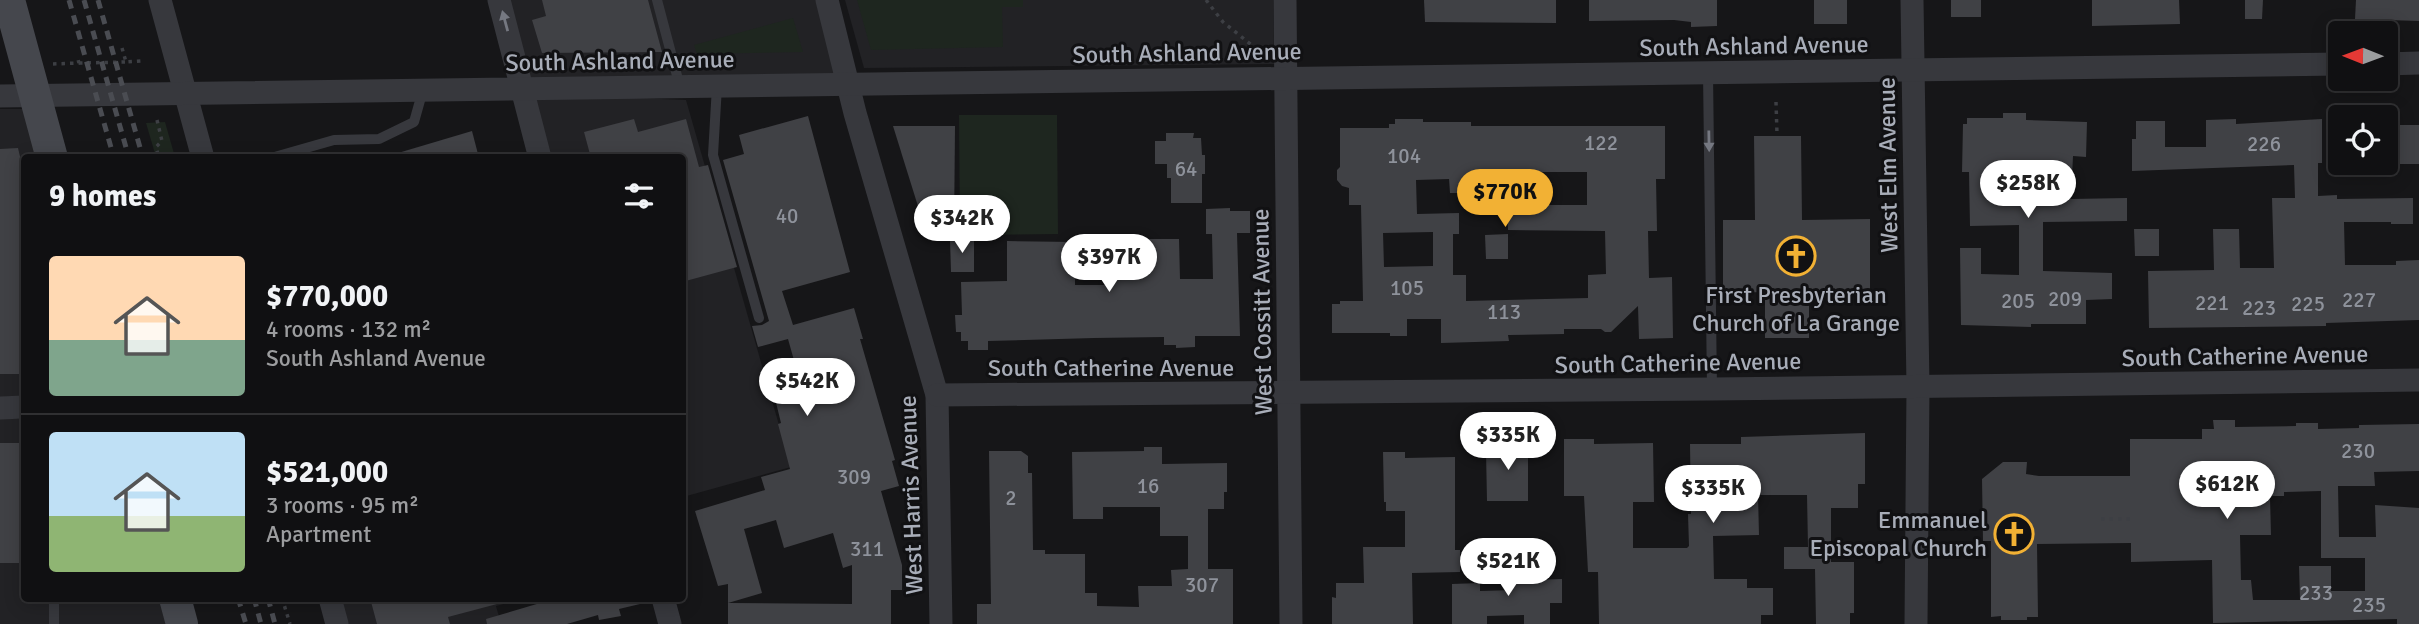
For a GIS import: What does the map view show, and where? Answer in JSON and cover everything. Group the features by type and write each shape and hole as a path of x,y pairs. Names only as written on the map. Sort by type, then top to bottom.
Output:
{"street":[{"path":"9,0 51,154"},
{"path":"160,0 202,154"},
{"path":"499,0 539,154"},
{"name":"West Harris Avenue","path":"827,0 937,395 941,624"},
{"name":"West Cossitt Avenue","path":"1285,0 1291,624"},
{"name":"West Elm Avenue","path":"1912,0 1918,387 1916,624"},
{"path":"2398,64 2419,63"},
{"name":"South Ashland Avenue","path":"0,96 2328,64"},
{"name":"South Catherine Avenue","path":"937,395 2419,380"},
{"path":"0,408 21,407"},
{"path":"176,602 182,624"},
{"path":"331,602 337,624"},
{"path":"664,602 670,624"}],"lane":[{"path":"657,0 680,87"},
{"path":"1708,73 1712,389"},
{"path":"717,86 713,155 759,318"},
{"path":"285,154 334,140 379,139 414,122 423,90"},
{"path":"54,602 54,624"}],"path":[{"path":"1206,0 1223,22 1259,51"},
{"path":"122,48 126,62"},
{"path":"77,56 79,63"},
{"path":"53,64 141,61"},
{"path":"1776,102 1777,134"},
{"path":"157,120 162,141 156,147 158,154"},
{"path":"2101,519 2131,519"},
{"path":"283,602 289,624"}],"shaded area":[{"path":"504,0 824,0 846,82 527,83"},
{"path":"845,0 1273,0 1274,64 864,68"},
{"path":"857,0 1023,0 1023,7 1002,7 1003,47 871,50"},
{"path":"793,18 803,52 697,54 694,45"},
{"path":"532,94 686,100 791,467 686,496 686,154 549,154"},
{"path":"0,109 26,109 39,154 21,154 21,396 0,397"},
{"path":"959,115 1057,115 1058,234 960,235"},
{"path":"165,122 174,154 155,154 146,123"},
{"path":"0,419 21,419 21,602 161,602 167,624 0,624"},
{"path":"335,602 511,602 496,606 501,624 342,624"}],"building":[{"path":"542,0 648,0 662,52 542,53 532,20 546,16"},
{"path":"1424,0 1556,0 1556,23 1425,22"},
{"path":"1589,0 1717,0 1717,26 1691,27 1691,22 1674,20 1589,21"},
{"path":"1814,0 1847,0 1847,24 1814,24"},
{"path":"1951,0 1981,0 1981,17 1951,17"},
{"path":"2092,0 2179,0 2180,24 2092,26"},
{"path":"2245,0 2263,0 2262,19 2245,19"},
{"path":"2356,0 2419,0 2419,21 2355,19"},
{"path":"2003,113 2026,113 2026,120 2087,122 2086,157 2073,156 2071,199 2127,198 2127,221 2043,222 2043,271 2112,273 2112,299 2086,300 2086,324 2031,324 2031,327 1961,325 1960,248 1981,248 1981,274 2019,275 2019,225 1970,226 1969,172 1962,172 1963,124 1967,124 1967,118 2003,118"},
{"path":"808,116 850,272 782,291 793,325 854,308 863,339 860,339 895,460 892,461 899,486 881,491 902,565 902,590 891,590 891,624 728,624 728,603 728,584 718,586 695,511 765,490 761,477 790,469 770,378 797,371 788,339 758,347 752,326 769,321 723,160 744,154 739,135","holes":["776,520 784,548 833,533 843,568 852,565 852,604 728,603 762,593 744,529"]},
{"path":"634,119 638,132 686,119 699,167 708,165 737,267 686,281 686,154 590,154 584,132"},
{"path":"1395,119 1423,119 1423,122 1471,122 1471,126 1665,126 1665,179 1656,179 1657,231 1648,231 1649,278 1672,277 1673,338 1639,339 1638,306 1611,332 1601,329 1564,329 1564,334 1508,335 1509,341 1441,343 1441,319 1407,319 1407,336 1390,336 1390,333 1332,333 1332,304 1340,304 1340,301 1363,301 1361,205 1349,205 1349,188 1342,186 1337,180 1337,170 1340,167 1340,128 1389,128 1389,124 1395,124","holes":["1528,172 1587,172 1587,205 1528,205","1449,179 1450,193 1507,193 1508,230 1605,231 1606,274 1588,275 1588,298 1466,301 1466,275 1453,275 1453,234 1459,234 1459,213 1417,214 1416,180","1433,232 1433,266 1384,267 1383,233"]},
{"path":"2236,119 2236,124 2322,119 2322,163 2318,163 2318,196 2337,195 2337,199 2413,198 2413,224 2344,222 2345,265 2396,265 2396,261 2419,260 2419,320 2326,323 2326,326 2149,328 2148,271 2214,270 2213,229 2239,229 2240,268 2274,268 2272,198 2295,198 2294,165 2132,171 2132,139 2136,139 2136,121 2165,121 2165,147 2206,147 2206,120"},
{"path":"2398,125 2419,125 2419,164 2398,164"},
{"path":"893,126 955,126 954,232 926,232"},
{"path":"472,131 478,154 398,154"},
{"path":"1166,133 1194,133 1193,138 1201,138 1202,155 1205,155 1202,203 1171,203 1171,178 1167,178 1167,164 1155,164 1155,141 1166,141"},
{"name":"First Presbyterian Church of La Grange","path":"1754,136 1801,136 1802,220 1870,219 1870,293 1809,294 1809,338 1765,338 1765,292 1723,293 1723,220 1755,220"},
{"path":"18,148 21,161 21,374 0,374 0,149"},
{"path":"1230,208 1230,211 1250,211 1250,233 1237,233 1240,336 1195,336 1195,347 1176,348 1176,345 1164,345 1164,337 988,341 988,350 968,350 968,341 961,341 961,332 956,332 955,315 962,315 961,282 1007,281 1007,241 1075,242 1075,285 1109,285 1109,280 1126,280 1126,273 1137,273 1136,239 1179,239 1180,279 1213,279 1212,234 1206,234 1206,209"},
{"path":"2134,229 2159,229 2159,256 2135,256"},
{"path":"1508,234 1508,259 1486,259 1485,235"},
{"path":"950,239 974,239 974,272 951,272"},
{"path":"2213,420 2235,420 2235,427 2318,423 2318,429 2419,424 2419,471 2374,472 2375,486 2338,486 2339,537 2376,537 2375,505 2419,508 2419,624 2397,624 2397,619 2213,623 2212,560 2131,562 2131,543 2037,544 2038,617 2027,617 2027,620 2001,620 2001,616 1991,617 1991,541 1983,541 1982,479 2003,462 2027,462 2026,474 2039,476 2130,476 2130,439 2202,439 2202,429 2214,429","holes":["2321,491 2321,558 2365,558 2365,591 2331,591 2331,566 2299,566 2300,600 2253,600 2251,580 2241,580 2240,535 2271,535 2270,496 2284,496 2284,492"]},
{"path":"1865,433 1865,484 1858,484 1858,508 1831,508 1831,562 1854,562 1854,613 1850,613 1850,624 1816,624 1815,569 1784,569 1784,547 1808,547 1807,495 1758,495 1759,535 1713,536 1714,579 1747,579 1747,588 1773,588 1773,615 1761,615 1761,624 1599,624 1598,572 1588,572 1584,496 1564,496 1564,439 1594,439 1594,444 1653,443 1654,502 1633,502 1633,548 1687,548 1688,514 1691,514 1690,444 1741,444 1741,437"},
{"path":"1528,441 1528,501 1487,501 1486,451 1492,451 1492,442"},
{"path":"0,443 21,443 21,563 0,563"},
{"path":"1144,447 1162,447 1162,464 1227,463 1224,509 1208,509 1208,569 1233,569 1233,624 977,624 977,604 991,604 989,451 1021,451 1028,456 1028,473 1032,473 1033,550 1045,550 1045,554 1085,554 1085,593 1097,593 1097,606 1139,607 1138,586 1172,586 1171,570 1188,569 1188,536 1160,536 1160,507 1103,507 1103,519 1073,519 1072,452 1144,451"},
{"path":"1383,452 1405,452 1405,458 1455,457 1455,550 1460,550 1460,572 1412,573 1413,624 1332,624 1332,597 1336,598 1336,583 1364,583 1363,547 1405,547 1405,511 1386,511"},
{"path":"1513,552 1531,552 1532,580 1562,579 1562,603 1550,603 1550,624 1524,624 1524,615 1487,616 1487,624 1452,624 1452,584 1480,583 1480,591 1513,590"},
{"path":"371,602 497,602 448,617 450,624 377,624"},
{"path":"543,602 640,604 619,609 621,616 599,620 598,615 567,624 487,624 486,619"}],"railway":[{"path":"69,0 113,154"},
{"path":"84,0 128,154"},
{"path":"98,0 142,154"},
{"path":"239,602 246,624"},
{"path":"255,602 261,624"},
{"path":"269,602 275,624"}],"place":[{"name":"First Presbyterian Church of La Grange","path":"1796,256"},
{"name":"Emmanuel Episcopal Church","path":"2014,534"}]}
